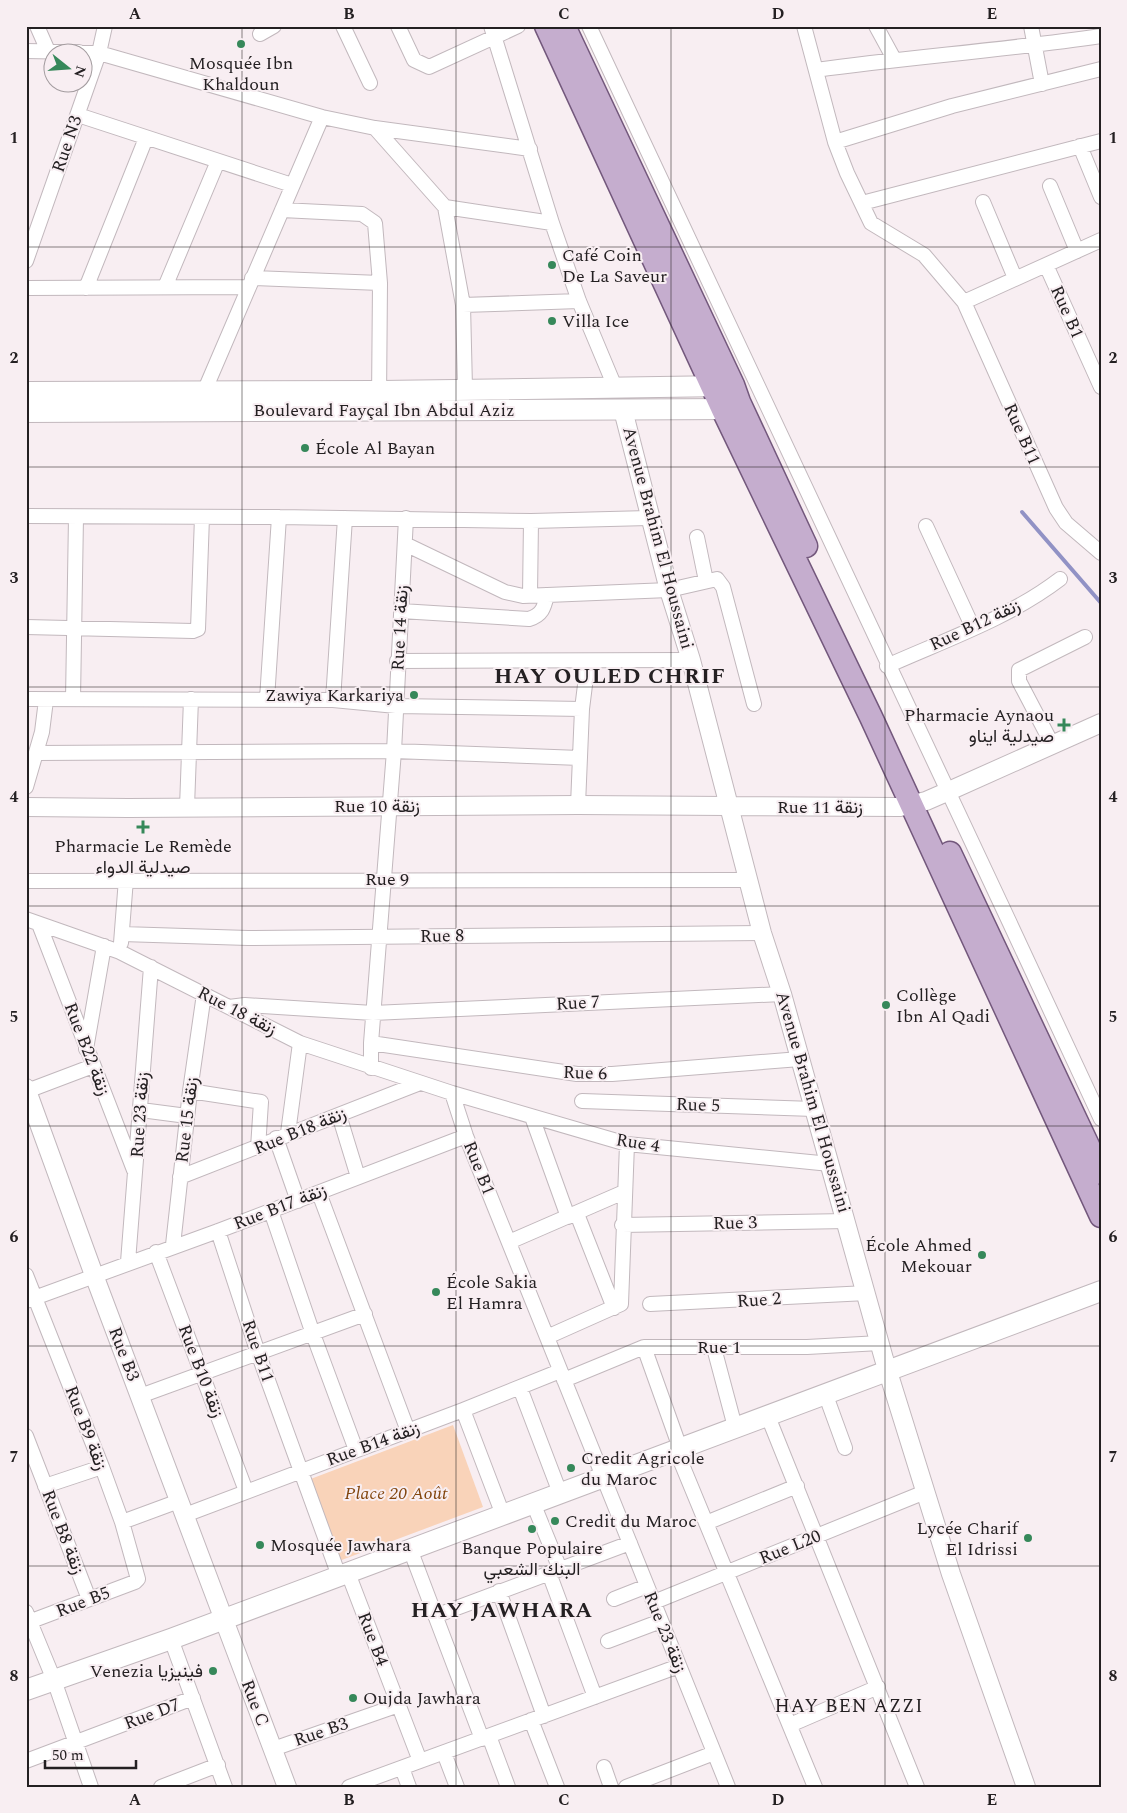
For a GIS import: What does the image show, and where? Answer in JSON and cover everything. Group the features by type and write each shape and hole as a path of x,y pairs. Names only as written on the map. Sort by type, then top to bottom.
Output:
{"main road":[{"path":"546,26 724,386"},
{"path":"564,26 733,409 919,803 1101,1173"},
{"name":"Boulevard Fayçal Ibn Abdul Aziz","path":"26,412 379,401 465,388 724,386"},
{"name":"Boulevard Fayçal Ibn Abdul Aziz","path":"26,392 204,392 622,410 733,409"},
{"path":"1087,1144 1101,1216"},
{"path":"26,1690 171,1639 768,1414 1101,1291"}],"street":[{"path":"37,26 44,42"},
{"name":"Rue N3","path":"26,261 78,115 106,26"},
{"path":"260,34 274,26"},
{"path":"343,26 370,83"},
{"path":"398,26 414,60 429,67 494,32 518,26"},
{"path":"589,26 887,666 949,791 1101,1119"},
{"name":"Rue B11","path":"804,26 836,142 847,173 871,222 924,255 950,283 964,302 1056,508 1066,523 1095,553"},
{"path":"876,26 894,59"},
{"path":"1031,26 1042,84"},
{"path":"494,32 552,223 579,301 615,387"},
{"path":"816,70 894,59 1035,46 1101,36"},
{"path":"27,53 42,52"},
{"path":"92,53 99,53 322,116 375,128 530,149"},
{"path":"836,142 952,106 1101,69"},
{"path":"78,115 292,185"},
{"path":"204,392 322,116"},
{"path":"375,128 445,207 463,305 465,388"},
{"path":"86,288 146,138"},
{"path":"862,203 1101,141"},
{"path":"1080,146 1101,197"},
{"path":"164,288 218,161"},
{"path":"1050,186 1077,251"},
{"path":"983,202 1015,278"},
{"path":"445,207 552,223"},
{"path":"282,210 362,214 368,216 375,223 380,283 379,401"},
{"path":"964,302 1101,240"},
{"name":"Rue B1","path":"1046,265 1101,387"},
{"path":"26,288 164,288 250,283 380,283"},
{"path":"463,305 579,301"},
{"path":"724,386 761,394"},
{"path":"733,409 761,394"},
{"name":"Avenue Brahim El Houssaini","path":"622,410 669,590 691,660 762,933 782,994 888,1371 925,1492 986,1675 1026,1787"},
{"path":"26,516 406,518 530,521 650,518"},
{"path":"73,699 76,517"},
{"path":"26,627 193,631 198,628 202,517"},
{"path":"267,699 279,517"},
{"path":"333,700 345,518"},
{"name":"Rue 14 زنقة","path":"371,1068 370,1043 394,751 397,661 406,518"},
{"path":"530,521 530,595"},
{"path":"926,526 973,628"},
{"path":"697,537 706,580"},
{"path":"405,544 515,595 669,590 717,579 721,582 754,704"},
{"name":"Rue B12 زنقة","path":"887,666 1012,610 1045,591 1060,579"},
{"path":"401,611 529,619 538,616 542,612 547,595"},
{"path":"1052,744 1019,681 1019,670 1085,637"},
{"path":"397,661 691,660"},
{"path":"578,805 582,709 588,661"},
{"path":"26,699 333,700 396,706 582,709"},
{"path":"187,807 191,699"},
{"path":"26,787 36,753 46,700"},
{"name":"Rue 11 زنقة","path":"728,807 900,807 919,803 1096,725"},
{"path":"36,753 394,751 580,758"},
{"name":"Rue 10 زنقة","path":"26,807 578,805 728,807"},
{"path":"120,952 126,879"},
{"name":"Rue 9","path":"26,881 126,879 748,880"},
{"name":"Rue 18 زنقة","path":"33,922 120,952 300,1042 371,1068 452,1093"},
{"name":"Rue B22 زنقة","path":"33,922 136,1173"},
{"name":"Rue 8","path":"122,934 248,938 762,933"},
{"path":"86,1050 104,946"},
{"name":"Rue 23 زنقة","path":"128,1262 151,967"},
{"name":"Rue 15 زنقة","path":"173,1246 190,1091 204,994"},
{"name":"Rue 7","path":"229,1007 245,1005 373,1013 782,994"},
{"path":"298,1201 282,1136 300,1042"},
{"name":"Rue 6","path":"370,1043 577,1074 612,1074 800,1059"},
{"path":"27,1089 93,1066"},
{"name":"Rue B18 زنقة","path":"180,1177 420,1083"},
{"name":"Rue B3","path":"27,1089 94,1275 223,1619"},
{"path":"190,1091 261,1102 258,1148"},
{"name":"Rue B1","path":"452,1093 466,1136 602,1477"},
{"name":"Rue 4","path":"452,1093 627,1144 830,1164"},
{"name":"Rue 5","path":"582,1101 814,1110"},
{"path":"141,1110 187,1116"},
{"path":"339,1115 358,1177"},
{"path":"532,1117 573,1216 617,1306"},
{"name":"Rue B17 زنقة","path":"31,1299 128,1262 218,1231 466,1136"},
{"path":"617,1306 627,1144"},
{"path":"509,1242 573,1216 624,1192"},
{"path":"319,1193 408,1431"},
{"path":"271,1211 313,1334 356,1450"},
{"name":"Rue 3","path":"622,1225 847,1221"},
{"name":"Rue B11","path":"218,1231 258,1353 343,1574"},
{"name":"Rue B10 زنقة","path":"156,1252 246,1491"},
{"name":"Rue B9 زنقة","path":"26,1275 31,1299 102,1467 122,1522 138,1577 135,1582"},
{"name":"Rue 2","path":"650,1304 867,1293"},
{"path":"547,1337 617,1306"},
{"path":"140,1396 365,1314"},
{"name":"Rue 1","path":"562,1375 644,1347 807,1347 880,1343"},
{"path":"644,1347 678,1449 706,1523 815,1787"},
{"path":"714,1348 735,1427"},
{"name":"Rue B14 زنقة","path":"122,1522 246,1491 520,1388 562,1375"},
{"path":"520,1388 560,1493"},
{"path":"825,1394 845,1448"},
{"path":"463,1410 503,1514"},
{"path":"768,1414 917,1787"},
{"name":"Rue B8 زنقة","path":"26,1436 89,1599"},
{"path":"45,1486 102,1467"},
{"path":"26,1476 40,1471"},
{"name":"Rue 23 زنقة","path":"602,1477 728,1787"},
{"path":"706,1523 797,1486"},
{"name":"Rue L20","path":"654,1602 925,1492"},
{"path":"533,1503 595,1697"},
{"path":"435,1616 630,1543"},
{"path":"410,1549 435,1616 485,1737 508,1787"},
{"name":"Rue B4","path":"343,1574 420,1761"},
{"name":"Rue B5","path":"92,1787 54,1680 28,1619 135,1582"},
{"path":"614,1599 647,1586"},
{"path":"500,1591 538,1718 556,1787"},
{"name":"Rue C","path":"223,1619 287,1787"},
{"path":"608,1641 661,1621"},
{"path":"171,1639 225,1787"},
{"path":"353,1786 679,1666"},
{"path":"790,1725 878,1687"},
{"name":"Rue D7","path":"26,1761 193,1698"},
{"name":"Rue B3","path":"273,1749 398,1705"},
{"path":"444,1753 457,1787"},
{"path":"626,1787 663,1780 714,1753"},
{"path":"161,1787 218,1765"},
{"path":"604,1767 611,1787"},
{"path":"402,1768 409,1787"}],"green space":[{"name":"Place 20 Août","path":"453,1425 483,1507 339,1561 308,1480"}],"waterway":[{"path":"1022,512 1101,603"}],"place":[{"name":"Mosquée Ibn Khaldoun","path":"241,44"},
{"name":"Café Coin De La Saveur","path":"552,265"},
{"name":"Villa Ice","path":"552,321"},
{"name":"École Al Bayan","path":"305,448"},
{"name":"Zawiya Karkariya","path":"414,695"},
{"name":"Pharmacie Aynaou صيدلية ايناو","path":"1064,725"},
{"name":"Pharmacie Le Remède صيدلية الدواء","path":"143,827"},
{"name":"Collège Ibn Al Qadi","path":"886,1005"},
{"name":"École Ahmed Mekouar","path":"982,1255"},
{"name":"École Sakia El Hamra","path":"436,1292"},
{"name":"Credit Agricole du Maroc","path":"571,1468"},
{"name":"Credit du Maroc","path":"555,1521"},
{"name":"Banque Populaire البنك الشعبي","path":"532,1529"},
{"name":"Lycée Charif El Idrissi","path":"1028,1538"},
{"name":"Mosquée Jawhara","path":"260,1545"},
{"name":"Venezia فينيزيا","path":"213,1671"},
{"name":"Oujda Jawhara","path":"353,1698"}],"district":[{"name":"HAY OULED CHRIF","path":"610,676"},
{"name":"HAY JAWHARA","path":"502,1610"},
{"name":"HAY BEN AZZI","path":"849,1706"}]}
